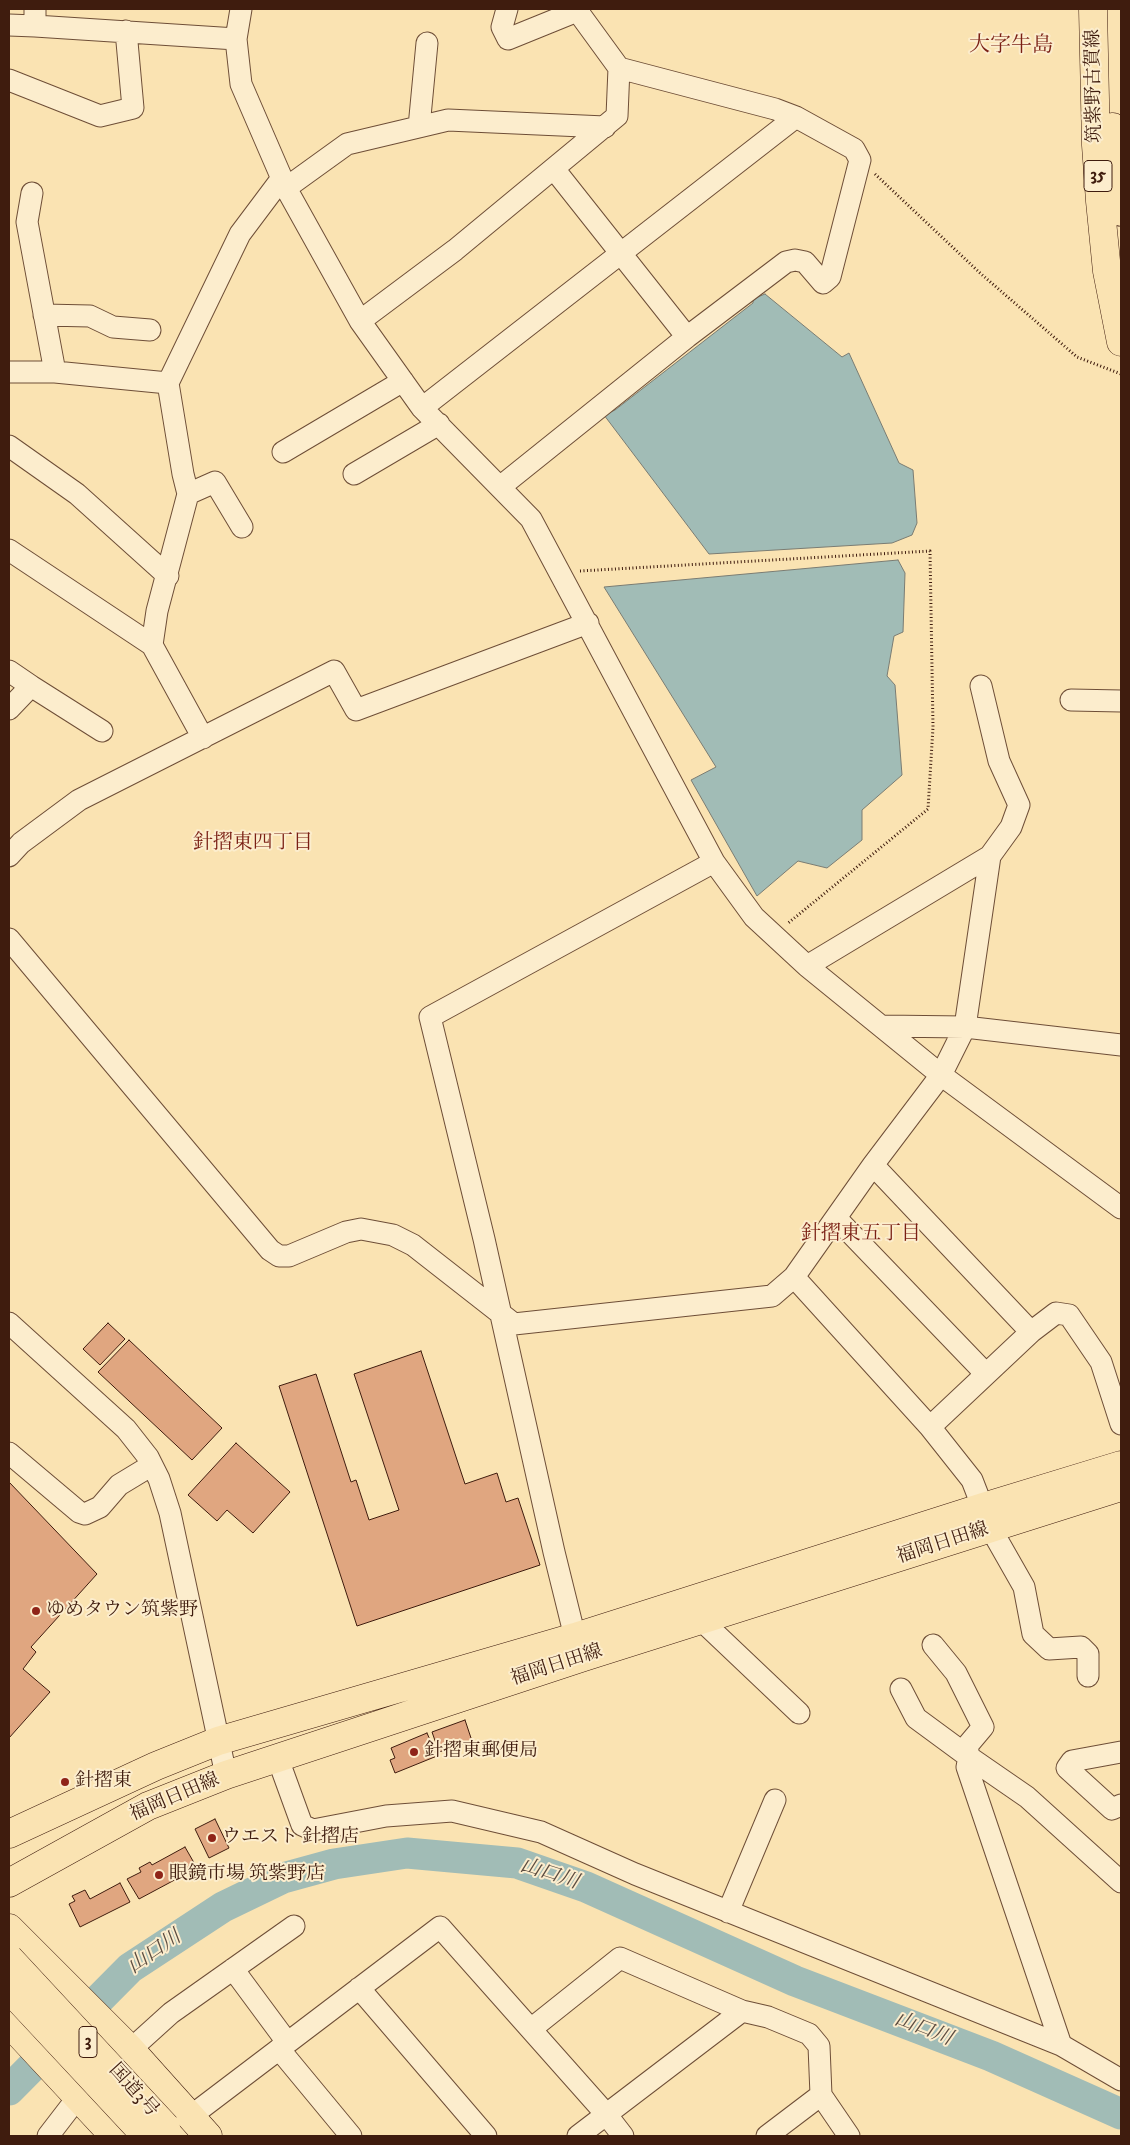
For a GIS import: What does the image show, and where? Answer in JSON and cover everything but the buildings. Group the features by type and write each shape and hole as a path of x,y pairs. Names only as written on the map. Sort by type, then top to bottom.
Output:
{"main road":[{"name":"筑紫野古賀線","path":"1093,9 1096,145 1100,201 1107,271 1121,342"},
{"name":"筑紫野古賀線","path":"1101,9 1121,212"},
{"name":"福岡日田線","path":"9,1834 156,1766 218,1741 579,1647 987,1518 1121,1465"},
{"name":"福岡日田線","path":"987,1518 1121,1487"},
{"name":"福岡日田線","path":"9,1883 148,1806 226,1775 278,1759 579,1647"},
{"path":"9,1928 127,2046 170,2129 208,2136"},
{"name":"国道3号","path":"9,1958 170,2129"},
{"name":"国道3号","path":"9,1989 41,2021 170,2129"},
{"path":"13,2028 114,2136"}],"street":[{"path":"241,9 236,39 241,84 284,183 360,321 422,408 532,519 562,572 714,862 754,917 807,966 942,1075 1121,1208"},
{"path":"360,321 455,250 617,116 619,68 577,10 508,39 502,27 506,9"},
{"path":"9,25 35,17 126,31 236,39"},
{"path":"9,80 100,116 133,108 126,31"},
{"path":"419,127 427,43"},
{"path":"500,487 686,337 786,262 795,260 805,262 823,283 830,277 860,160 854,149 796,116 619,68"},
{"path":"422,408 796,116"},
{"path":"152,645 157,611 168,576 188,494 168,383 240,234 284,183 347,144 448,120 605,126"},
{"path":"554,169 686,337"},
{"path":"32,193 27,222 54,372"},
{"path":"44,315 90,316 113,327 150,330"},
{"path":"9,372 54,372 168,383"},
{"path":"283,452 403,381"},
{"path":"354,474 439,424"},
{"path":"9,446 77,494 168,576"},
{"path":"188,494 215,482 242,526"},
{"path":"9,550 152,645 203,738"},
{"path":"9,856 21,843 79,800 334,671 356,710 588,623"},
{"path":"9,671 102,731"},
{"path":"9,709 32,686"},
{"path":"807,966 990,856 1011,826 1019,805 999,761 981,686"},
{"path":"1072,700 1121,701"},
{"path":"9,939 270,1250 279,1256 289,1256 346,1232 361,1229 393,1235 413,1245 514,1324 772,1296 794,1277 872,1165 942,1075 965,1027 990,856"},
{"path":"579,1647 430,1017 714,862"},
{"path":"883,1026 965,1027 1121,1045"},
{"path":"872,1165 1031,1332"},
{"path":"836,1218 986,1374"},
{"path":"794,1277 930,1427 972,1480 987,1518 1024,1587 1033,1634 1049,1649 1081,1647 1088,1654 1088,1676"},
{"path":"930,1427 1031,1332 1056,1313 1069,1315 1100,1362 1121,1424"},
{"path":"9,1324 126,1429 152,1465 170,1513 226,1775"},
{"path":"9,1453 79,1512 85,1514 100,1507 119,1485 152,1465"},
{"path":"697,1610 799,1712"},
{"path":"933,1645 956,1673 983,1727 967,1746 969,1756 967,1767 1061,2044"},
{"path":"901,1689 916,1718 1027,1797 1121,1882"},
{"path":"1121,1752 1072,1761 1067,1768 1112,1809 1121,1805"},
{"path":"278,1759 302,1825 313,1830 386,1816 452,1811 541,1832 728,1912 1061,2044 1121,2080"},
{"path":"728,1912 775,1800"},
{"path":"48,2136 74,2092 127,2046 294,1926"},
{"path":"170,2129 283,2046 440,1926 606,2114 623,2136"},
{"path":"531,2029 620,1958 742,2011 768,2017 810,2034 819,2046 821,2095 850,2136"},
{"path":"233,1969 283,2046 351,2136"},
{"path":"360,1988 486,2136"},
{"path":"578,2136 742,2011"},
{"path":"767,2136 821,2095"}],"path":[{"path":"860,160 980,273 1077,357 1121,374"},
{"path":"562,572 930,551 933,727 928,809 773,935"}],"water":[{"path":"765,294 842,357 849,353 899,463 913,470 917,523 912,535 892,543 709,554 604,415 615,410 753,303 753,299"},
{"path":"898,560 905,573 903,632 894,636 887,676 895,685 902,775 862,810 862,840 827,868 798,861 757,896 691,780 716,767 604,587"}],"waterway":[{"name":"山口川","path":"9,2090 130,1968 223,1907 283,1878 334,1864 407,1853 517,1863 586,1887 795,1981 991,2056 1121,2114"}],"place":[{"name":"ゆめタウン筑紫野","path":"36,1611"},
{"name":"針摺東郵便局","path":"414,1752"},
{"name":"針摺東","path":"65,1782"},
{"name":"ウエスト 針摺店","path":"212,1838"},
{"name":"眼鏡市場 筑紫野店","path":"159,1875"}],"district":[{"name":"大字牛島","path":"1011,47"},
{"name":"針摺東四丁目","path":"253,844"},
{"name":"針摺東五丁目","path":"861,1235"}]}
